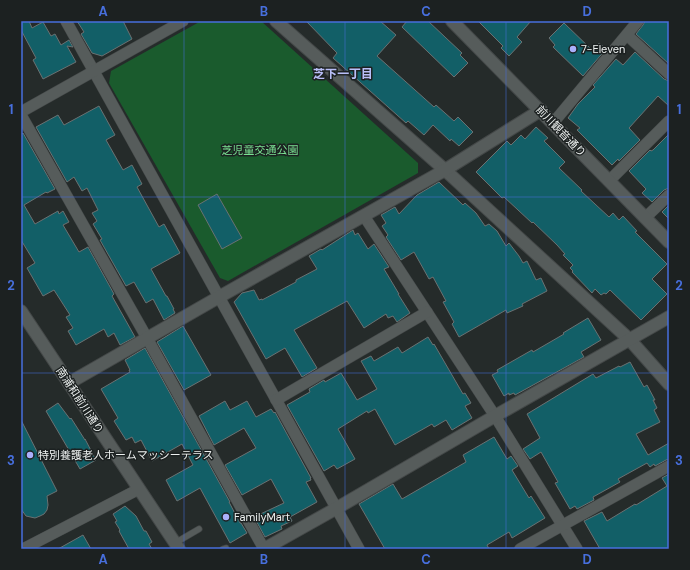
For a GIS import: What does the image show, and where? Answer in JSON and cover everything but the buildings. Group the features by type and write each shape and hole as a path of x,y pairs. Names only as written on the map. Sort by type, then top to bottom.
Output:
{"street":[{"path":"66,21 359,549"},
{"path":"21,112 183,21"},
{"path":"276,21 445,170 630,340 669,384"},
{"name":"前川観音通り","path":"452,21 669,242"},
{"path":"553,124 638,21"},
{"path":"627,35 669,74"},
{"path":"69,383 218,297 445,170 541,110"},
{"path":"21,115 264,549 669,317"},
{"path":"609,181 669,121"},
{"path":"645,218 669,195"},
{"path":"364,216 495,416 577,549"},
{"name":"南浦和前川通り","path":"21,311 177,546"},
{"path":"276,400 427,312"},
{"path":"520,549 669,466"},
{"path":"23,549 42,545 139,489"}],"lane":[{"path":"177,546 199,529"},
{"path":"223,549 226,549"}],"green space":[{"name":"芝児童交通公園","path":"201,21 261,21 418,163 418,173 228,281 220,278 109,83 111,71"}],"place":[{"name":"7-Eleven","path":"573,49"},
{"name":"特別養護老人ホームマッシーテラス","path":"30,455"},
{"name":"FamilyMart","path":"226,517"}],"district":[{"name":"芝下一丁目","path":"343,74"}]}
